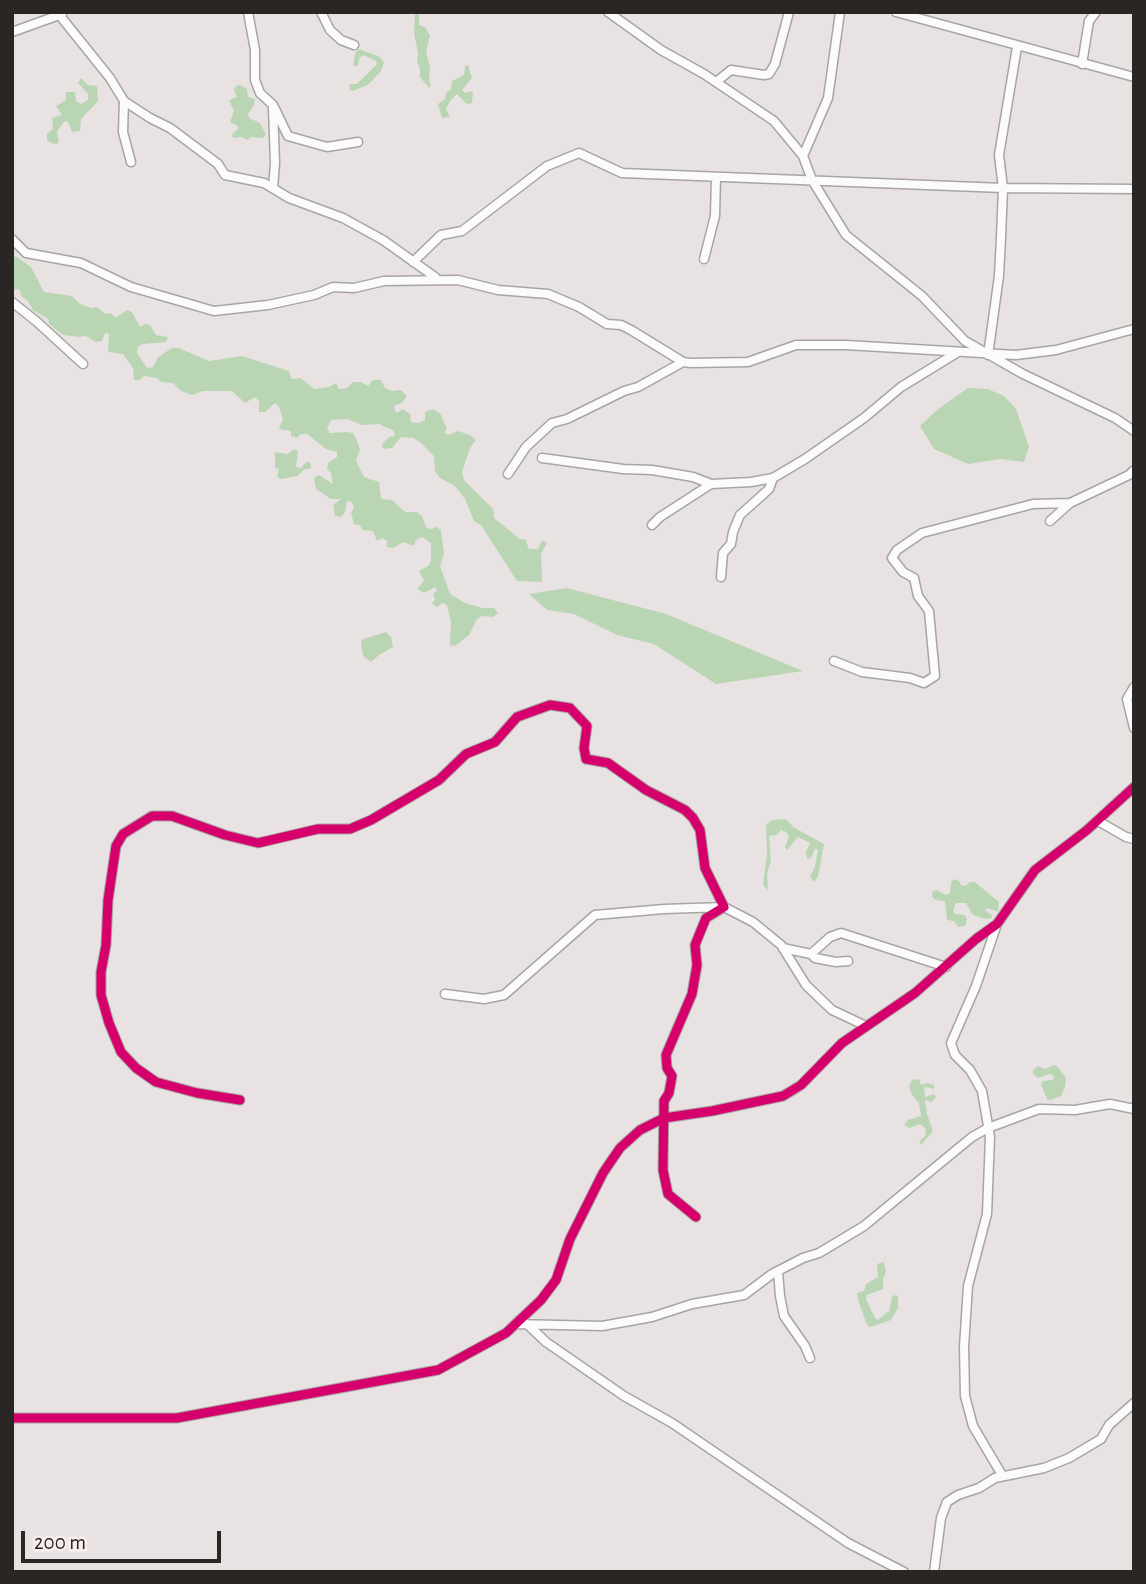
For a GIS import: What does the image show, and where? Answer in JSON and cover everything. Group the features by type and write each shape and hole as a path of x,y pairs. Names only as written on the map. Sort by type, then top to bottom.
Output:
{"street":[{"path":"248,12 260,93 273,105 288,136 327,147 358,142"},
{"path":"321,12 330,30 341,40 354,46"},
{"path":"608,12 661,50 716,82 774,121 803,156 812,180 846,235 922,296 965,341 1115,418 1134,431"},
{"path":"716,82 731,70 769,74 775,64 789,12"},
{"path":"803,156 828,98 840,12"},
{"path":"896,12 1134,77"},
{"path":"1082,64 1089,21 1096,12"},
{"path":"12,32 60,13 110,78 124,101 170,128 218,164 225,175 255,180 298,202 343,218 383,240 428,274 442,279"},
{"path":"988,355 999,275 1003,188 999,155 1017,47"},
{"path":"124,101 123,132 131,162"},
{"path":"272,188 275,163 273,105"},
{"path":"414,262 441,235 462,231 547,166 579,153 622,173 1003,188 1134,189"},
{"path":"704,258 715,216 716,178"},
{"path":"12,239 26,253 81,263 131,287 214,311 268,305 314,295 333,287 354,288 384,281 458,280 498,290 535,292 559,298 607,324 621,325 683,362 700,364 748,362 796,345 846,345 1016,355 1056,349 1134,329"},
{"path":"12,302 37,321 83,364"},
{"path":"542,458 623,469 652,470 694,477 711,484 773,478 864,418 901,387 958,352"},
{"path":"508,474 526,447 552,424 638,387 683,362"},
{"path":"1050,521 1070,503 1129,475 1134,470"},
{"path":"721,577 723,553 731,544 740,516 764,495 773,478"},
{"path":"652,525 711,484"},
{"path":"834,661 862,673 910,678 924,683 935,676 929,611 918,596 914,578 903,572 892,558 897,550 922,533 1033,504 1070,503"},
{"path":"1134,687 1126,699 1134,729"},
{"path":"240,1100 197,1093 156,1082 136,1068 121,1052 109,1023 101,995 101,972 116,846 123,834 152,816 172,816 225,835 258,843 318,829 350,829 371,820 439,780 466,754 495,742 517,717 550,705 570,708 587,726 584,748 586,759 608,763 646,790 685,810 694,818 700,830 705,867 724,907"},
{"path":"1000,1472 973,1426 965,1396 964,1347 968,1286 987,1214 991,1155 988,1128 978,1083 955,1055 951,1043 976,986 997,924 1035,870 1085,832 1134,787"},
{"path":"1098,821 1134,839"},
{"path":"696,1217 667,1195 663,1170 664,1101 669,1093 672,1076 667,1068 666,1055 692,994 697,965 695,945 706,918 724,907"},
{"path":"445,994 484,999 504,995 595,915 724,907 753,922 783,948 806,985 832,1010 866,1026"},
{"path":"12,1418 177,1419 439,1370 506,1332 541,1300 556,1280 570,1239 603,1173 620,1148 640,1130 664,1118 783,1096 801,1085 842,1043 915,993 997,924"},
{"path":"811,954 830,937 841,933 946,967"},
{"path":"783,948 826,960 848,961"},
{"path":"516,1324 602,1326 633,1322 692,1304 744,1295 778,1270 819,1253 864,1226 972,1137 988,1128 1039,1109 1074,1110 1110,1104 1134,1109"},
{"path":"778,1270 779,1296 784,1316 810,1358"},
{"path":"527,1324 546,1342 624,1396 672,1423 848,1543 904,1572"},
{"path":"934,1572 947,1502 1000,1472 1012,1474 1044,1468 1078,1453 1101,1439 1109,1425 1134,1403"}],"green space":[{"path":"415,12 419,12 419,25 426,28 430,36 426,51 430,68 429,88 420,77 417,62"},
{"path":"358,49 378,56 384,62 381,71 369,84 353,91 350,90 349,84 357,84 377,64 363,55 358,66 353,66"},
{"path":"468,65 472,78 462,90 465,93 473,91 472,103 467,104 457,94 446,109 450,117 442,118 438,104 445,99 452,81 464,75 465,66"},
{"path":"81,78 88,85 97,86 98,101 81,119 80,131 72,132 65,121 57,131 59,142 51,143 47,140 47,134 53,129 52,118 62,115 56,106 66,100 66,92 75,92 76,101 81,104 88,100 88,94 78,83"},
{"path":"240,85 247,89 248,97 255,99 248,114 249,118 260,123 266,134 263,138 233,138 232,134 238,126 230,122 234,111 229,100 237,97 234,90"},
{"path":"12,256 31,267 44,292 72,296 80,304 97,307 105,314 111,313 115,318 127,310 132,312 140,327 150,325 156,335 168,337 166,342 138,347 137,353 147,368 153,367 158,357 172,348 179,348 209,361 242,356 289,371 292,379 301,378 314,389 336,383 339,389 347,388 353,382 368,386 373,380 381,380 385,388 392,391 401,390 407,396 402,403 394,406 396,413 403,409 410,414 411,422 419,423 425,420 425,412 433,409 440,413 447,429 444,432 448,435 458,431 476,440 470,448 462,472 464,480 493,509 494,518 520,539 525,539 529,549 538,549 542,540 547,543 541,554 542,582 517,581 481,525 474,521 465,499 455,486 440,478 435,471 434,456 420,442 401,437 392,448 385,449 382,447 383,443 389,437 395,436 394,431 379,424 362,425 347,419 331,420 327,429 330,433 353,433 360,450 356,461 364,477 379,482 381,499 392,500 405,512 417,512 422,516 426,527 441,530 444,554 440,566 450,594 465,603 494,608 498,613 493,617 482,616 477,619 469,635 455,646 450,645 451,622 447,605 442,603 437,607 432,604 435,599 433,594 437,590 435,587 424,593 417,589 424,581 419,571 431,561 431,543 422,537 416,540 414,546 403,542 393,548 387,547 387,541 382,538 377,541 373,531 362,530 360,525 354,524 352,502 347,501 341,517 335,516 333,505 341,499 331,499 316,489 314,478 319,475 333,484 331,473 327,469 328,463 337,457 337,452 326,449 307,434 301,434 297,438 291,436 291,431 279,429 283,419 275,403 265,412 259,412 259,401 255,397 245,403 232,391 203,391 192,395 181,391 173,383 161,382 157,378 144,376 134,380 133,368 123,354 108,352 109,334 105,333 102,341 96,342 86,336 63,335 49,324 48,319 33,310 19,289 12,290"},
{"path":"968,388 988,389 1004,396 1016,409 1029,447 1024,462 1000,459 968,464 934,449 920,426 938,409"},
{"path":"294,449 298,451 296,467 301,468 306,462 310,462 311,468 303,470 298,476 281,479 277,477 279,469 275,468 275,452 287,454"},
{"path":"567,588 666,614 803,671 716,684 654,644 617,635 574,614 547,610 529,594"},
{"path":"386,632 391,637 393,647 371,662 363,656 361,642"},
{"path":"786,819 793,827 824,844 818,877 814,882 810,877 818,849 807,859 806,852 810,843 798,837 787,850 785,847 789,836 781,830 776,835 769,836 771,860 767,874 768,890 763,885 767,855 766,825 772,820"},
{"path":"954,879 962,886 975,882 999,902 998,912 987,908 985,911 991,914 992,918 985,919 973,915 966,903 956,903 953,910 955,914 965,915 965,926 958,927 954,921 947,920 945,901 935,900 932,892 937,890 946,895 950,893"},
{"path":"1054,1065 1066,1078 1065,1087 1061,1096 1050,1100 1047,1099 1041,1084 1043,1081 1053,1080 1054,1076 1049,1074 1038,1078 1033,1074 1033,1070 1038,1066 1045,1069"},
{"path":"919,1079 921,1085 934,1085 934,1089 924,1087 925,1097 934,1094 936,1097 932,1102 925,1100 933,1131 921,1145 919,1142 926,1135 925,1128 920,1124 910,1128 904,1125 908,1120 921,1116 919,1103 909,1086 912,1080"},
{"path":"884,1262 886,1272 883,1289 867,1295 866,1299 878,1320 889,1311 892,1297 895,1295 898,1296 898,1308 891,1320 870,1327 857,1293 864,1291 866,1284 878,1277 877,1264"}],"cycle path":[{"path":"240,1100 197,1093 156,1082 136,1068 121,1052 101,995 101,972 116,846 123,834 152,816 172,816 225,835 258,843 318,829 350,829 371,820 439,780 466,754 495,742 517,717 550,705 570,708 587,726 584,748 586,759 608,763 646,790 685,810 693,818 700,830 705,868 724,907 706,918 695,945 697,965 692,994 666,1055 667,1068 672,1076 669,1093 664,1101 663,1170 668,1194 696,1217"},
{"path":"12,1418 177,1418 438,1370 506,1333 541,1300 556,1280 570,1239 603,1173 620,1148 640,1130 664,1118 783,1096 801,1085 842,1043 915,993 997,924 1035,870 1087,830 1134,787"}]}
